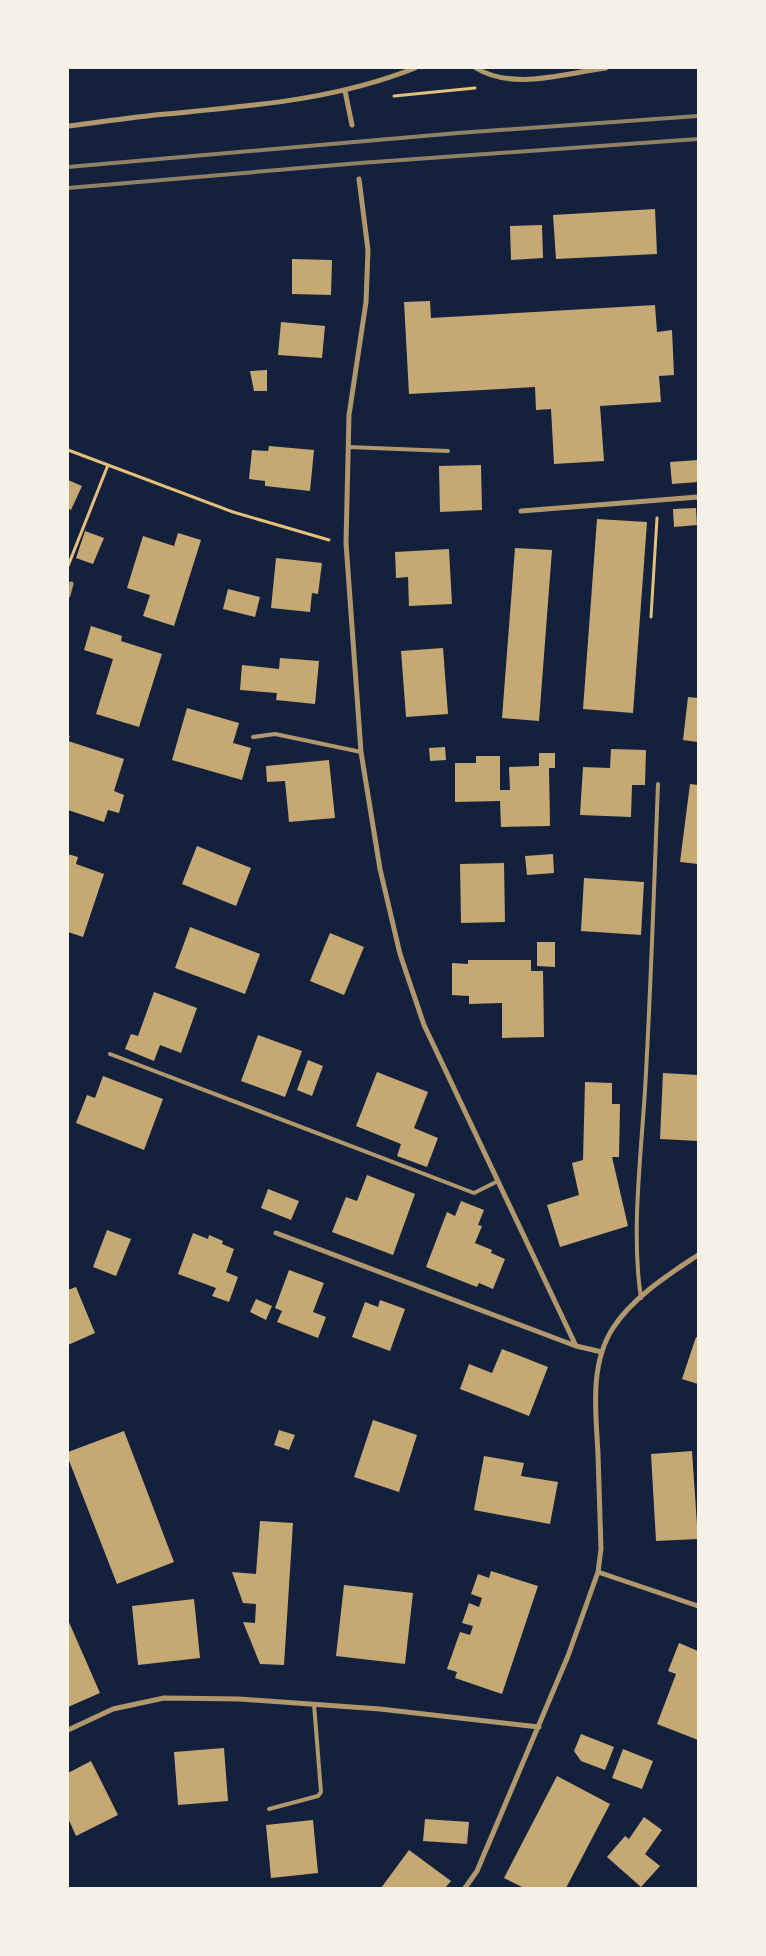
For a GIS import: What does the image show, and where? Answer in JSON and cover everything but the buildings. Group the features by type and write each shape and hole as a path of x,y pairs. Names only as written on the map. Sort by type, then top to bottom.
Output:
{"street":[{"path":"68,126 164,114 246,107 345,91 382,81 415,68"},
{"path":"476,68 511,80 606,68"},
{"path":"345,91 352,125"},
{"path":"359,179 368,250 366,302 349,415 346,543 361,752 380,869 400,954 424,1025 576,1346"},
{"path":"521,511 698,496"},
{"path":"68,595 71,584"},
{"path":"276,1233 576,1346 602,1352"},
{"path":"465,1888 477,1871 539,1726 598,1572 601,1549 595,1384 602,1352 613,1328 641,1298 660,1280 698,1255"},
{"path":"598,1572 698,1606"},
{"path":"68,1730 113,1708 164,1698 314,1704 539,1726"}],"lane":[{"path":"347,447 448,451"},
{"path":"253,737 275,734 361,752"},
{"path":"641,1298 638,1277 638,1226 652,970 658,784"},
{"path":"110,1054 474,1193 498,1181"},
{"path":"269,1810 318,1796 321,1792 314,1704"}],"path":[{"path":"392,97 479,88"},
{"path":"68,450 233,512 332,541 346,543"},
{"path":"68,566 108,465"},
{"path":"651,617 658,500"}],"railway":[{"path":"68,167 458,133 698,116"},
{"path":"68,188 360,163 698,139"}]}
